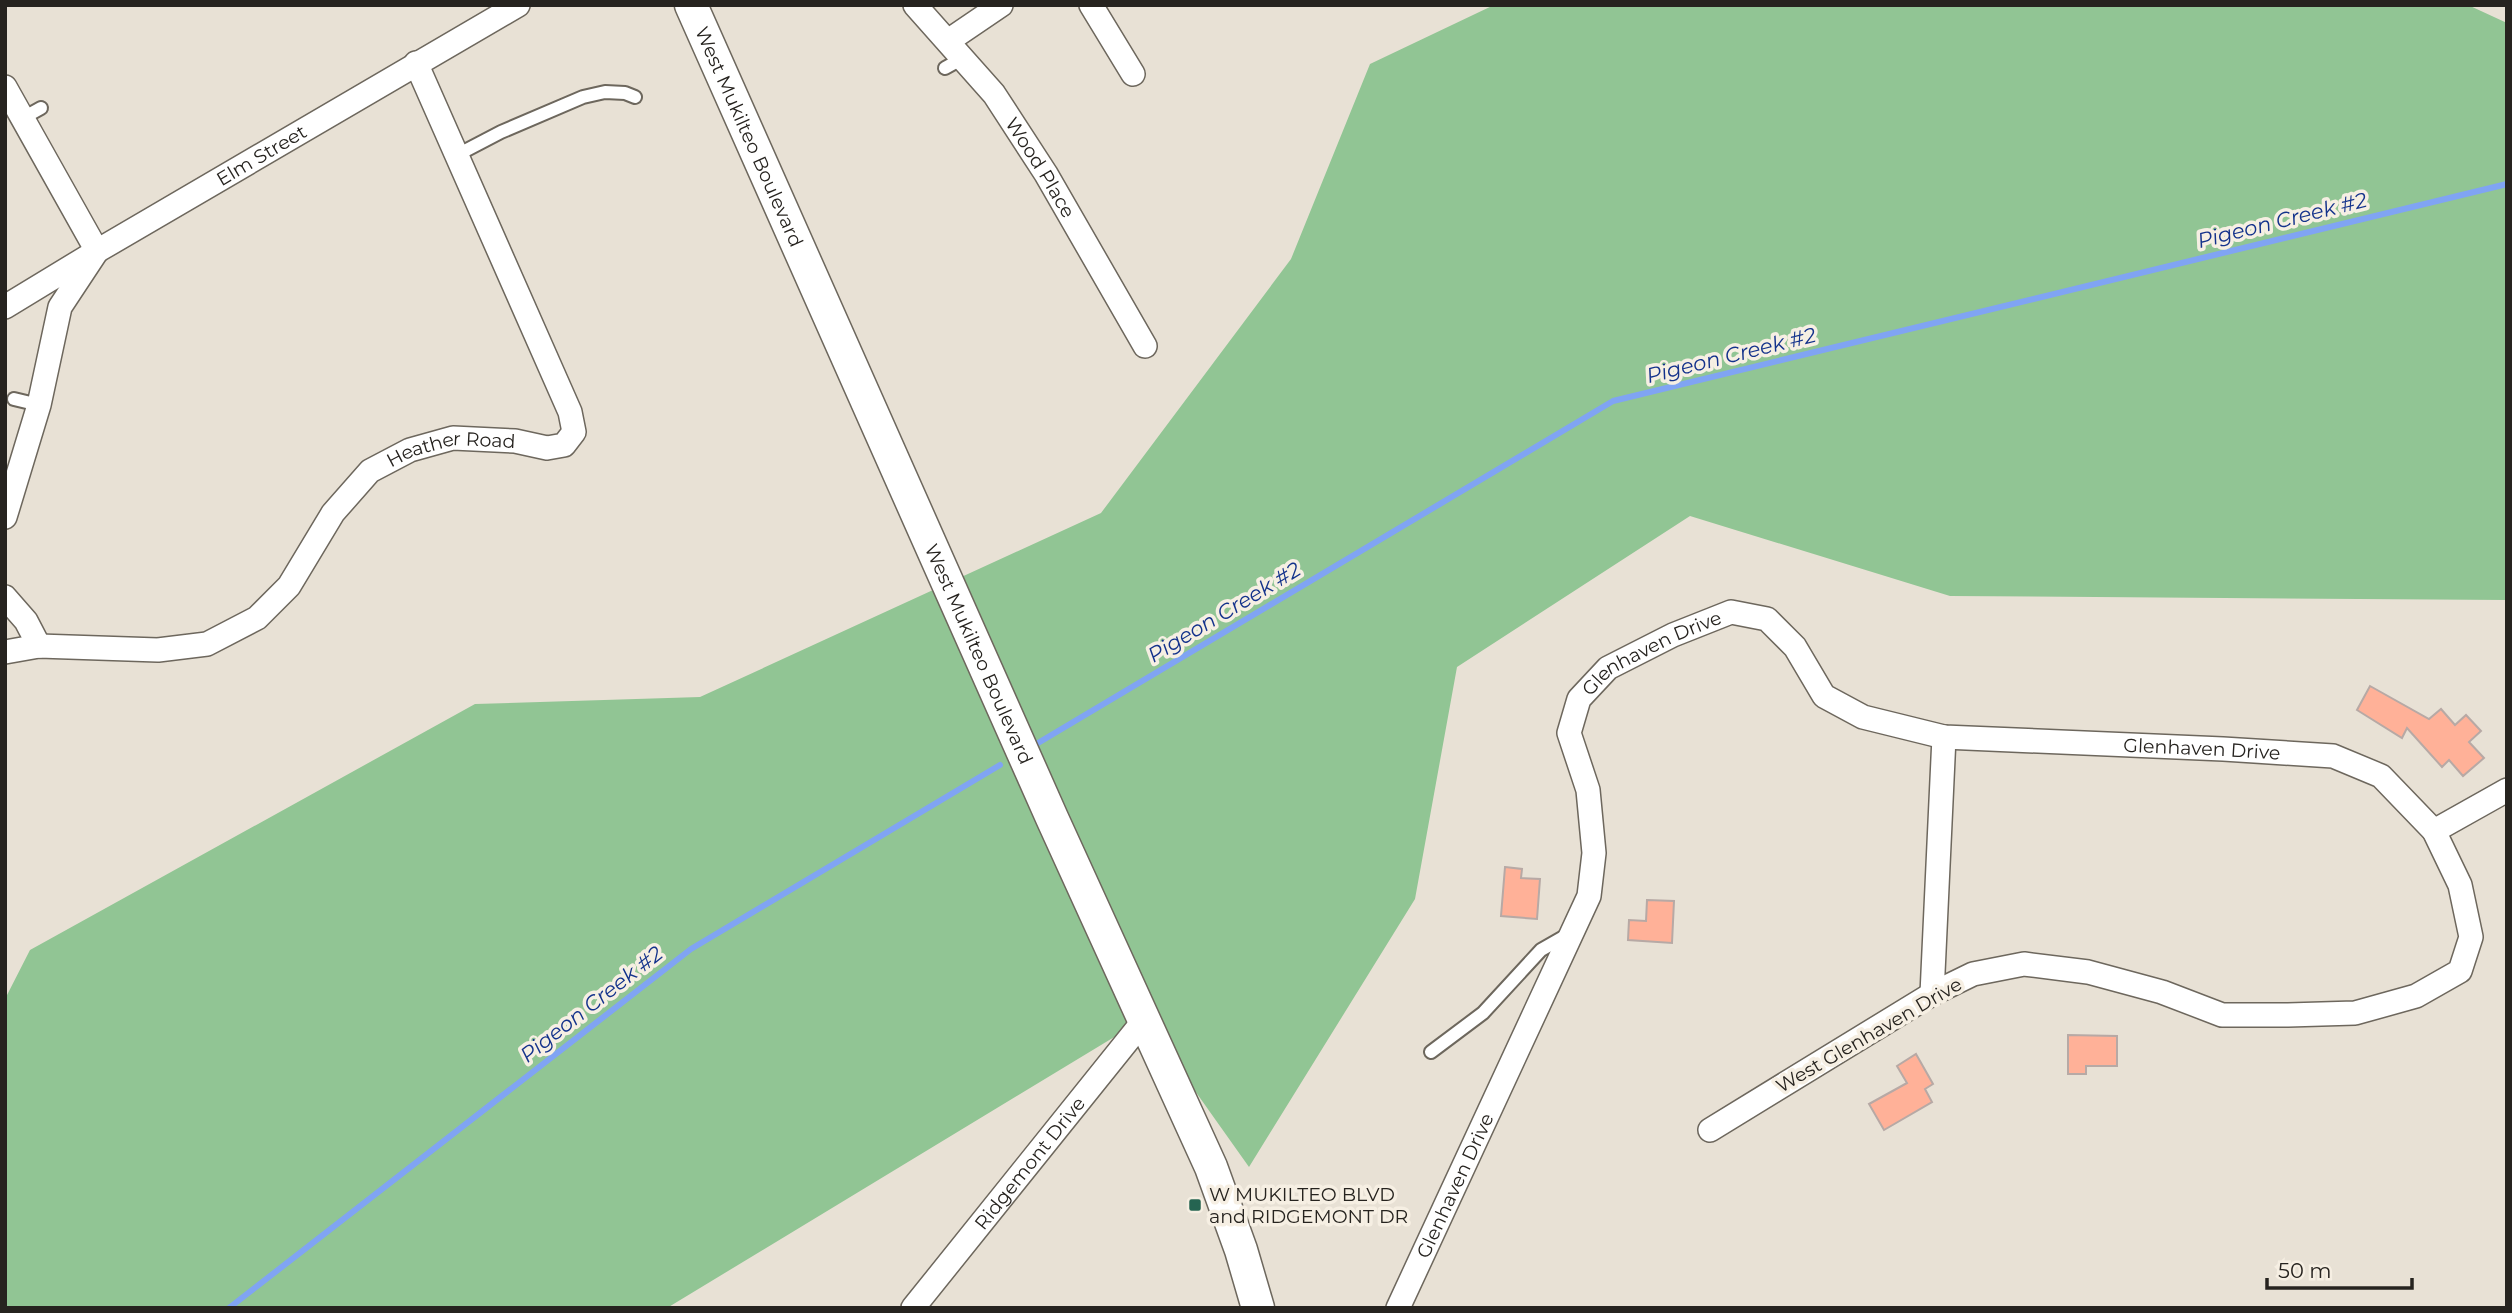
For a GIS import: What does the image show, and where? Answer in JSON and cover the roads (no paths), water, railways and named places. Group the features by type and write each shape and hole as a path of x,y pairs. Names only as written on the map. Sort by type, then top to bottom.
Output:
{"main road":[{"name":"West Mukilteo Boulevard","path":"691,5 1041,793 1211,1167 1241,1250 1258,1308"}],"street":[{"name":"Elm Street","path":"5,307 300,127 518,5"},
{"name":"Wood Place","path":"915,5 952,56 994,94 1046,174 1145,346"},
{"path":"952,56 1001,5"},
{"path":"1091,5 1133,75"},
{"name":"Heather Road","path":"5,652 39,646 158,650 207,644 257,618 289,586 333,513 370,471 410,450 453,438 515,441 547,448 564,445 574,432 569,412 416,63"},
{"path":"5,87 32,113 96,251 60,307 39,405 5,517"},
{"path":"5,597 26,621 39,646"},
{"name":"Glenhaven Drive","path":"1398,1308 1589,896 1594,853 1588,790 1569,733 1579,699 1608,668 1673,635 1731,612 1767,619 1795,647 1824,696 1863,718 1944,737 2333,756 2381,776 2434,831"},
{"path":"1932,994 1944,737"},
{"path":"2434,831 2507,790"},
{"name":"West Glenhaven Drive","path":"1710,1130 1932,994 1973,974 2024,964 2088,972 2162,992 2222,1014 2355,1013 2416,996 2459,971 2471,937 2460,885 2434,831"},
{"name":"Ridgemont Drive","path":"913,1308 1144,1018"}],"lane":[{"path":"457,155 501,132 583,97 605,92 625,93 635,97"},
{"path":"14,399 39,405"},
{"path":"1431,1052 1483,1013 1541,950 1572,932"}],"waterway":[{"name":"Pigeon Creek #2","path":"1038,743 1613,401 2507,184"},
{"name":"Pigeon Creek #2","path":"229,1308 691,949 1000,765"}],"place":[{"name":"W MUKILTEO BLVD and RIDGEMONT DR","path":"1195,1205"}]}
